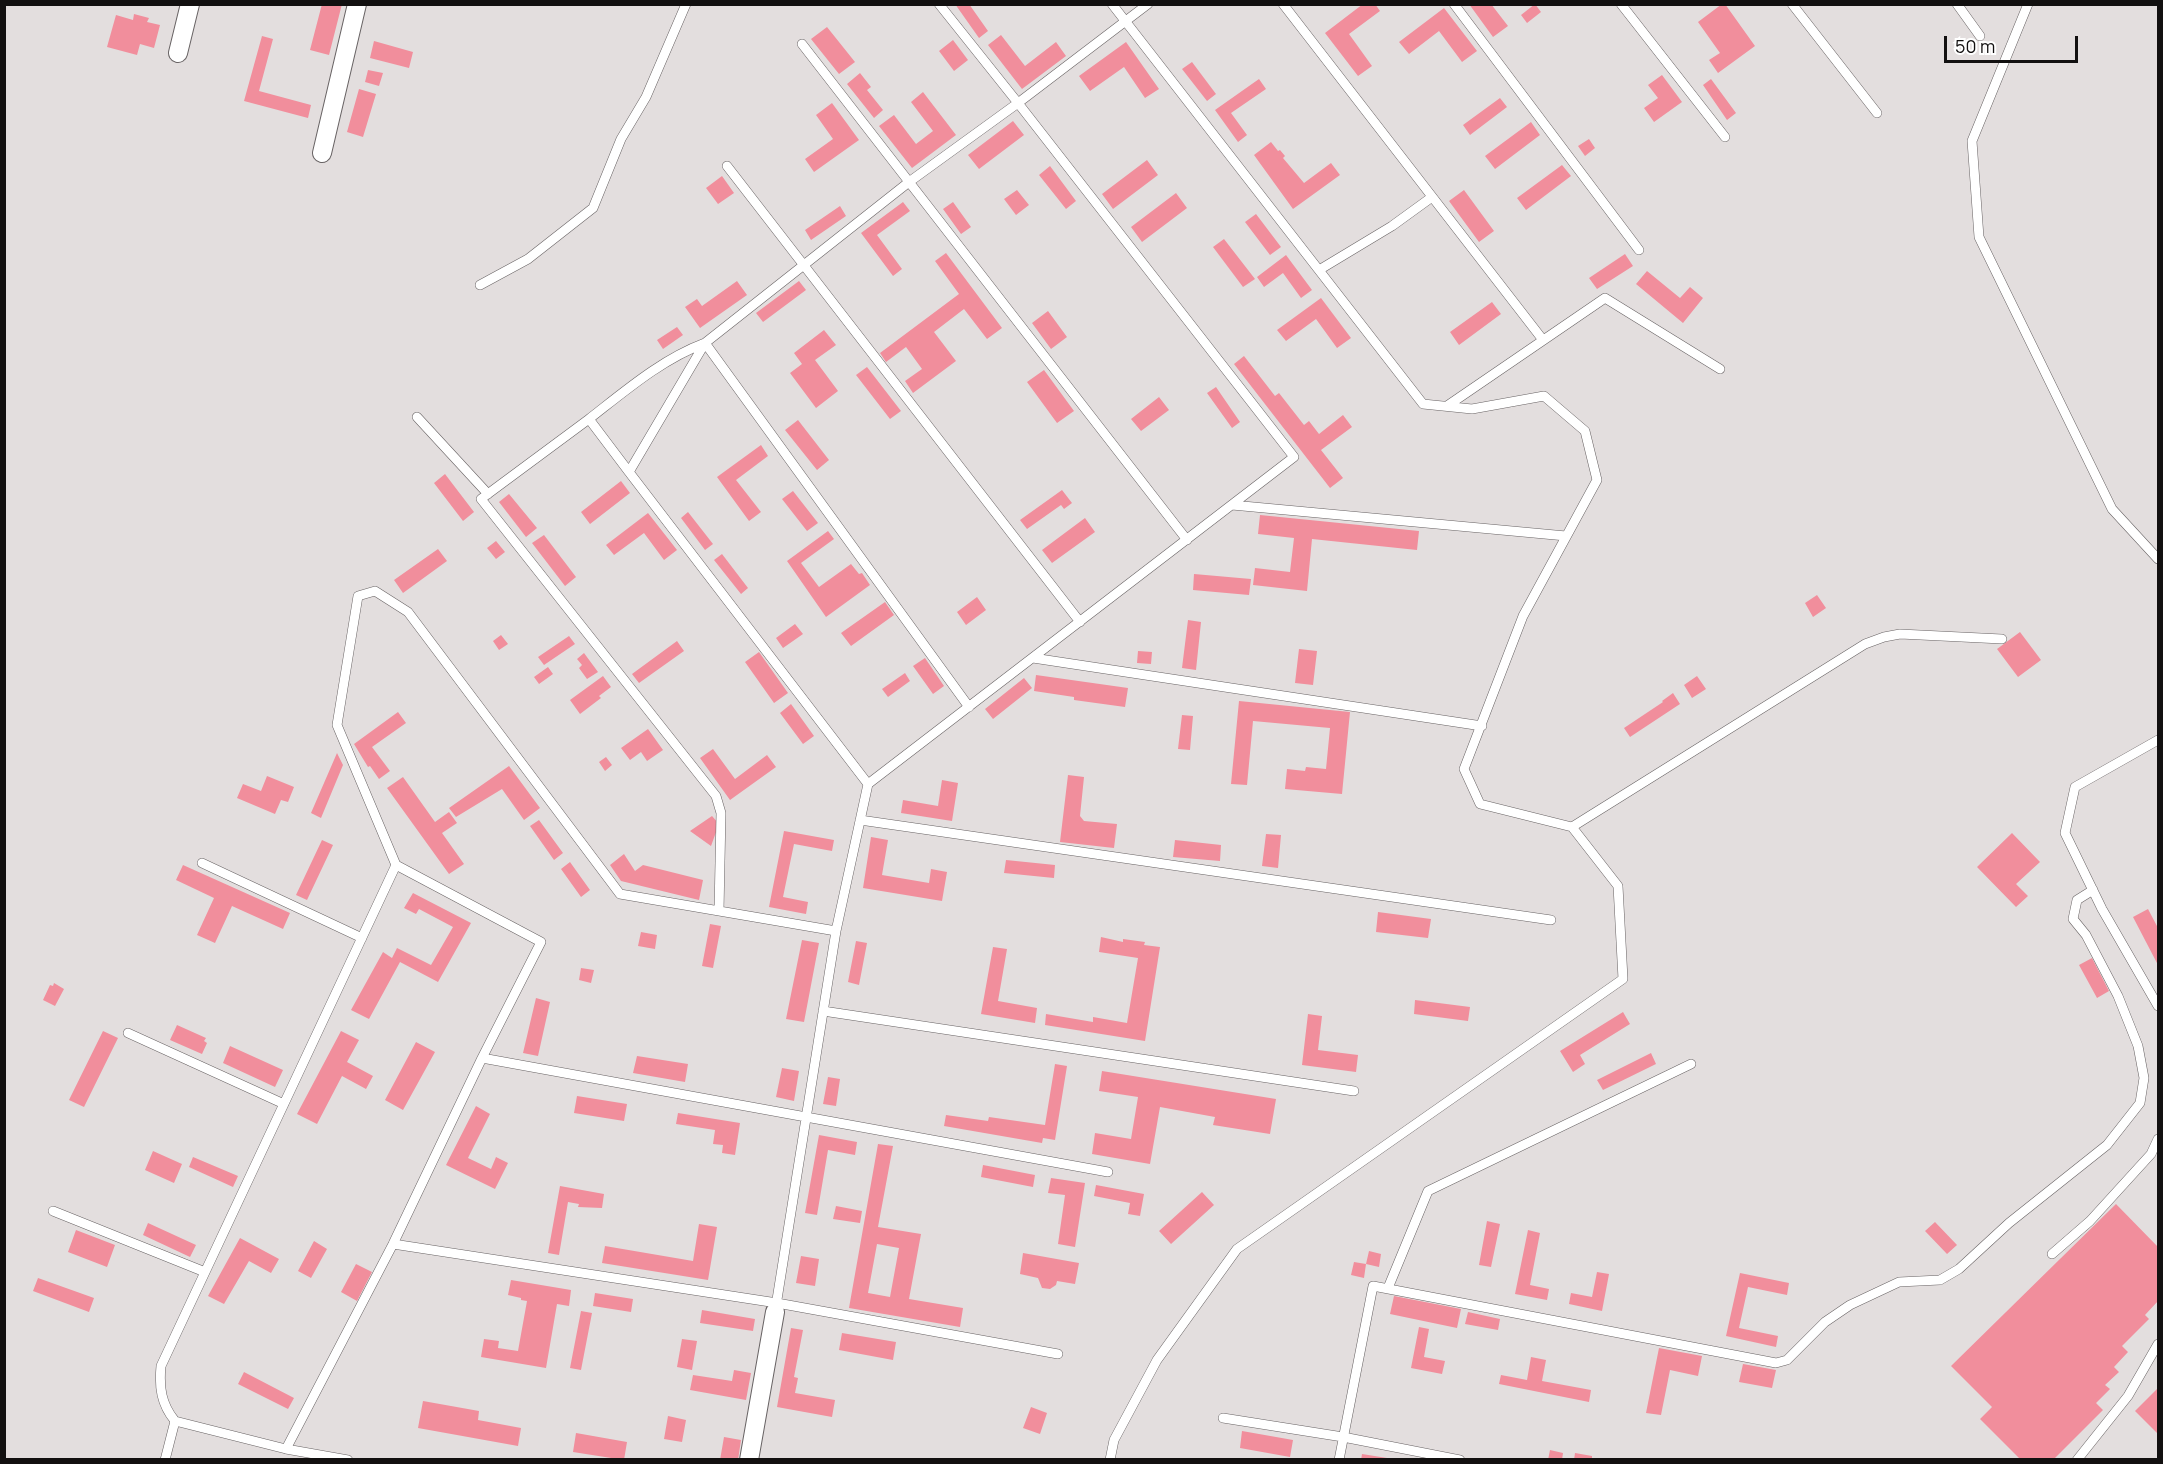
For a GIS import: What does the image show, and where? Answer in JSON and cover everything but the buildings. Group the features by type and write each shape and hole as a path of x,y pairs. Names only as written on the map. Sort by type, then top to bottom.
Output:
{"street":[{"path":"178,53 189,4"},
{"path":"322,153 357,4"},
{"path":"749,1460 776,1307"}],"lane":[{"path":"480,285 528,259 593,208 621,140 646,97 686,4"},
{"path":"776,1307 836,931 868,784 1294,457 939,4"},
{"path":"1110,1460 1114,1440 1157,1359 1237,1249 1623,979 1618,886 1572,827 1480,804 1464,769 1524,616 1597,480 1585,431 1544,396 1472,409 1423,404 1112,4"},
{"path":"719,911 721,813 716,796 481,499 589,420 632,385 686,350 705,343 909,182 1148,4"},
{"path":"1283,4 1543,340"},
{"path":"1454,4 1639,250"},
{"path":"1621,4 1725,137"},
{"path":"1792,4 1877,113"},
{"path":"1957,4 1980,36"},
{"path":"2028,4 1972,141 1979,237 2112,509 2158,559"},
{"path":"802,45 1187,540"},
{"path":"727,166 1080,622"},
{"path":"1319,270 1392,226 1432,197"},
{"path":"1447,406 1605,298 1720,369"},
{"path":"629,472 705,343"},
{"path":"705,343 969,707"},
{"path":"417,417 488,494"},
{"path":"589,420 868,784"},
{"path":"1232,505 1566,536"},
{"path":"286,1449 393,1244 482,1058 541,942 396,865 337,725 358,596 375,591 408,612 621,894 836,931"},
{"path":"1572,827 1865,644 1900,634 2002,639"},
{"path":"1033,658 1482,726"},
{"path":"2158,740 2075,787 2065,833 2127,954 2158,1006"},
{"path":"860,820 1551,920"},
{"path":"202,863 362,938"},
{"path":"348,1460 286,1449 175,1421 162,1401 159,1383 161,1366 396,865"},
{"path":"1339,1460 1373,1286 1776,1363 1787,1360 1825,1322 1850,1305 1899,1282 1940,1280 1959,1269 2009,1223 2107,1145 2140,1103 2144,1078 2138,1046 2118,996 2086,935 2073,919 2077,900 2093,890"},
{"path":"824,1011 1354,1091"},
{"path":"128,1033 284,1104"},
{"path":"482,1058 1108,1172"},
{"path":"1388,1288 1428,1191 1691,1064"},
{"path":"2052,1254 2098,1212 2151,1154 2158,1138"},
{"path":"53,1211 205,1272"},
{"path":"393,1244 1058,1354"},
{"path":"2077,1460 2128,1396 2158,1344"},
{"path":"1223,1418 1343,1437 1460,1460"},
{"path":"165,1460 175,1421"}]}
